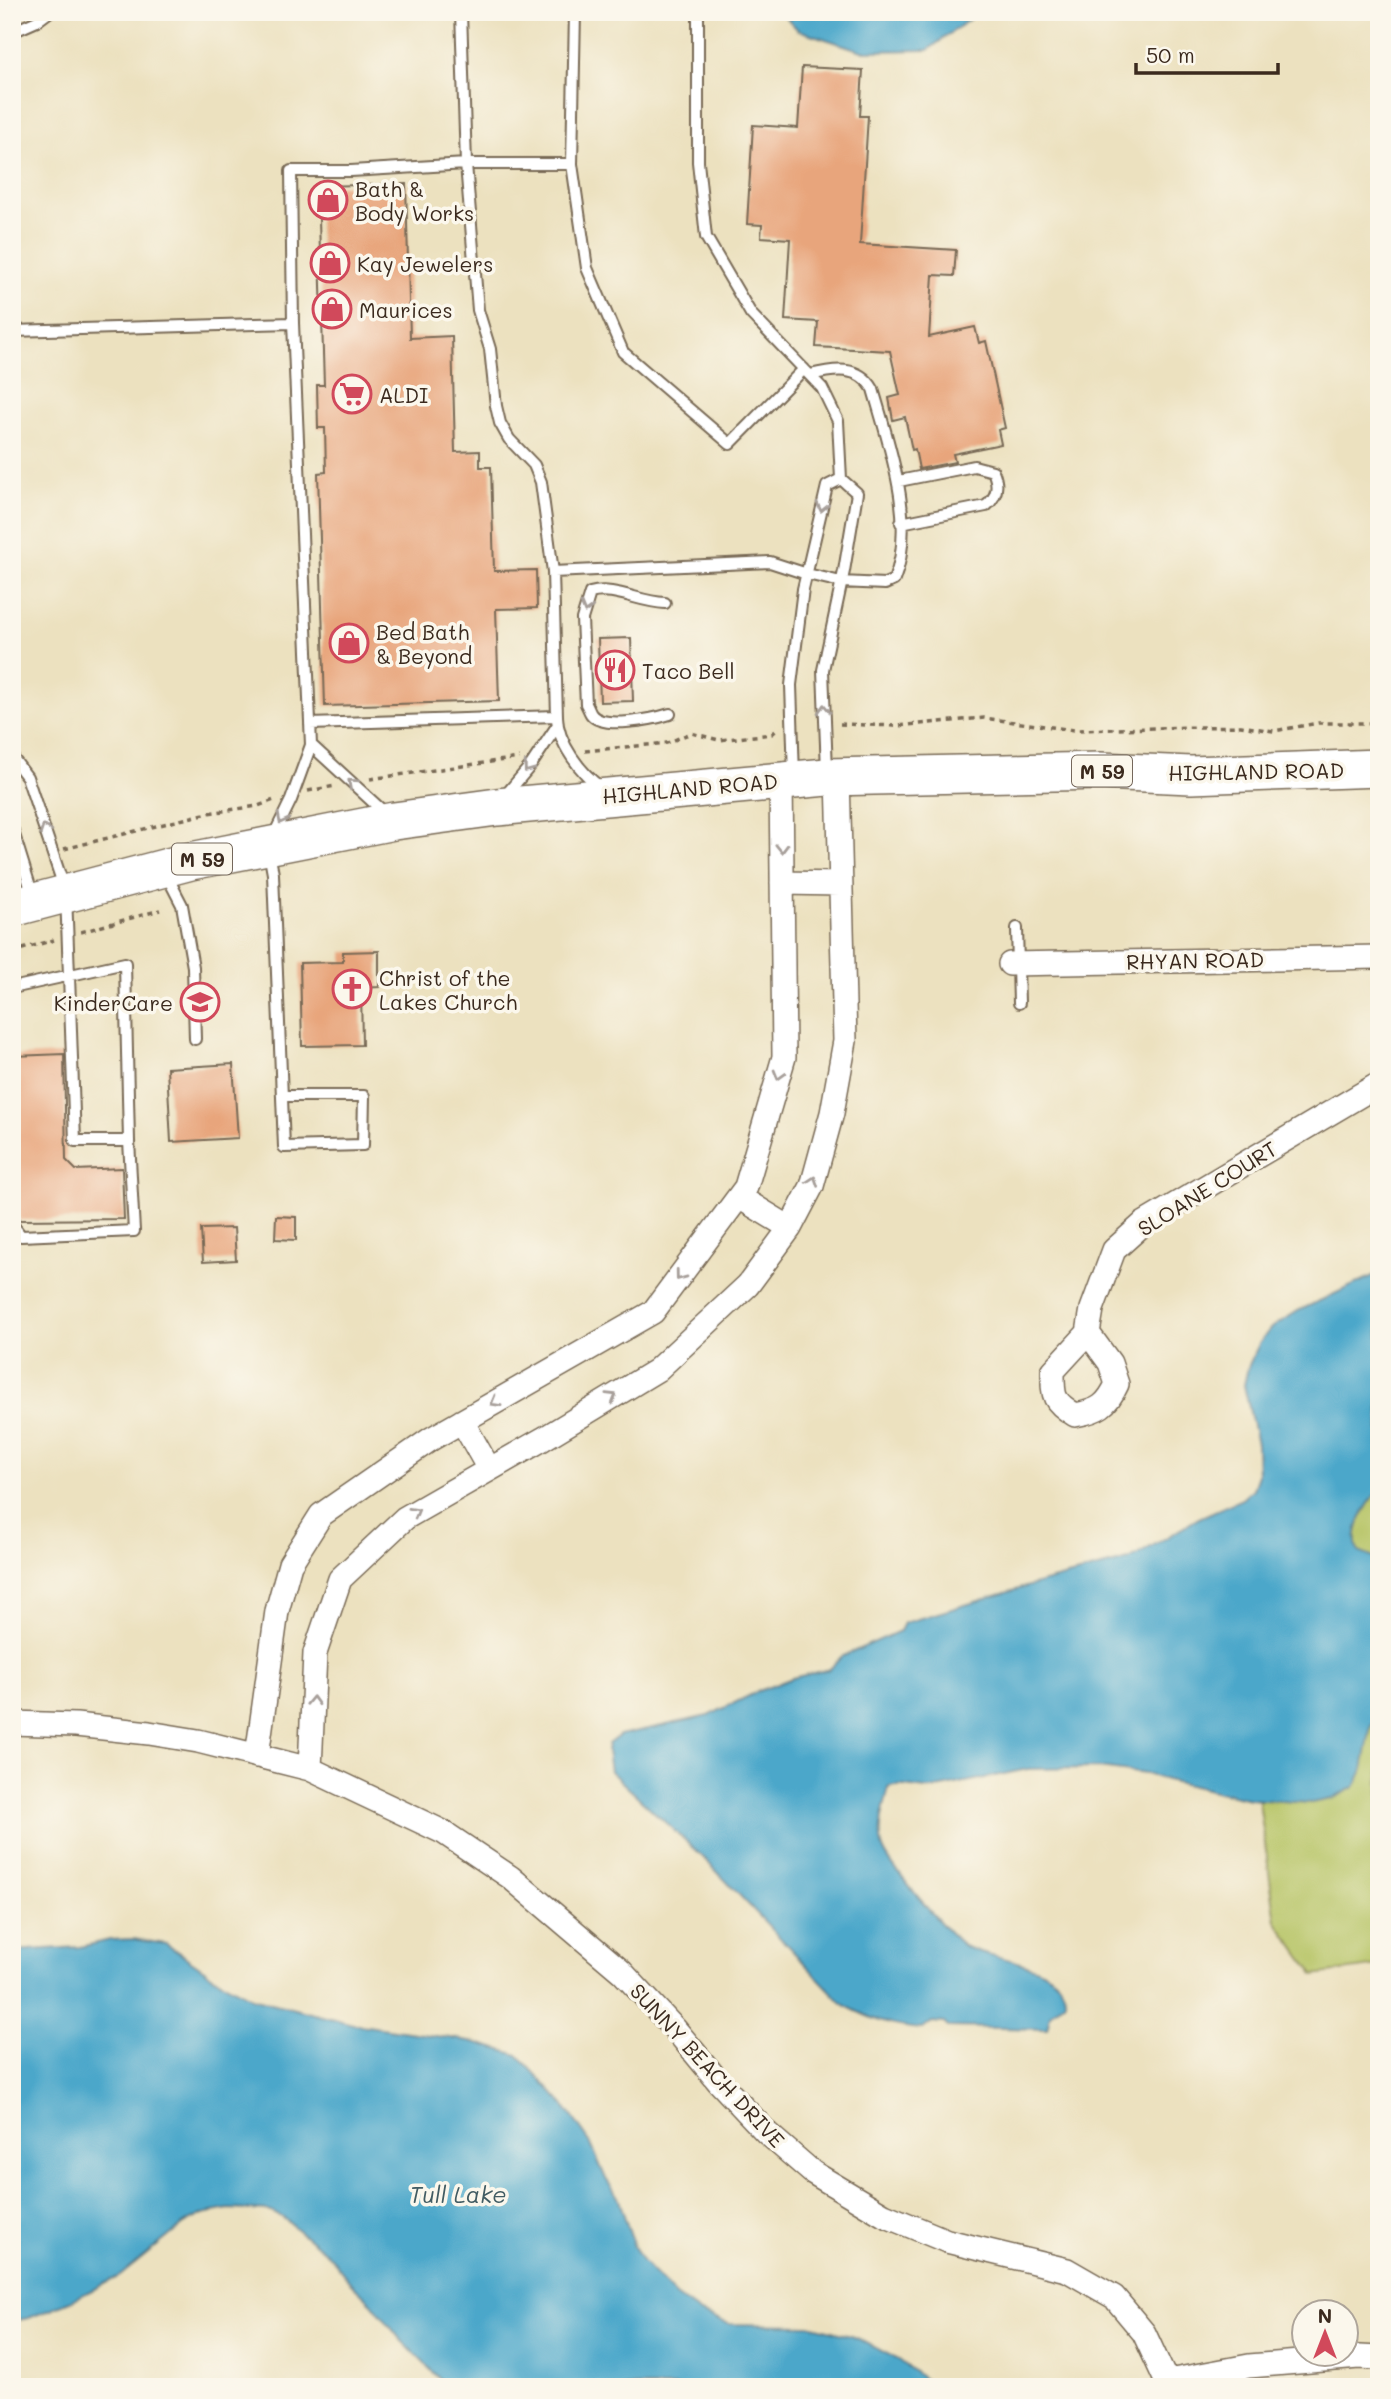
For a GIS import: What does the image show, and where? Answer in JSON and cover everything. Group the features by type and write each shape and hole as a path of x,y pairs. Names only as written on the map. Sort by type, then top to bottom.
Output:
{"highway":[{"name":"HIGHLAND ROAD","path":"38,901 163,869 394,821 613,795 810,778 1100,771 1191,775 1379,768"}],"street":[{"path":"257,1756 277,1611 290,1564 321,1514 431,1439 653,1312 746,1187 784,1057 782,883 810,778"},
{"path":"310,1769 315,1653 340,1579 405,1518 657,1370 748,1285 790,1228 812,1186 832,1113 845,1041 840,884 810,778"},
{"path":"782,883 840,884"},
{"name":"RHYAN ROAD","path":"1014,964 1379,957"},
{"name":"SLOANE COURT","path":"1088,1334 1092,1309 1114,1251 1143,1224 1379,1084"},
{"path":"739,1197 790,1228"},
{"path":"462,1421 489,1469"},
{"name":"SUNNY BEACH DRIVE","path":"12,1723 149,1733 198,1741 310,1769 443,1832 510,1877 622,1972 751,2116 812,2172 884,2215 934,2236 1067,2270 1114,2297 1144,2333 1169,2384"},
{"path":"1169,2384 1249,2366 1360,2357 1379,2358"}],"lane":[{"path":"12,32 37,21 49,12"},
{"path":"461,12 466,164 478,310 490,349 500,424 509,439 534,465 541,482 553,572 556,721 570,752 588,778 613,795"},
{"path":"553,572 771,562 841,582 885,584 894,580 901,558 899,481 873,388 866,377 843,371 807,372 730,444 623,352 587,268 572,164 575,12"},
{"path":"698,12 698,162 706,237 751,314 822,388 838,421 841,479 857,493 823,670 825,724 810,778"},
{"path":"282,1096 364,1096 363,1144 284,1147 273,874 268,846 294,794 311,745 293,323 291,171 351,171 466,164 572,164"},
{"path":"12,331 293,323"},
{"path":"899,481 974,466 993,471 997,488 992,501 986,506 901,523"},
{"path":"810,778 793,725 791,685 807,574 827,486 841,479"},
{"path":"665,603 645,602 603,589 590,593 582,619 586,704 592,716 601,721 615,722 652,719 670,714"},
{"path":"310,724 556,721"},
{"path":"497,807 537,756 556,721"},
{"path":"311,745 394,821"},
{"path":"12,757 27,777 53,852 38,901"},
{"path":"12,828 38,901 68,936 75,1141 129,1141"},
{"path":"163,869 182,905 193,967 195,1039"},
{"path":"1017,928 1014,964 1019,1003"},
{"path":"12,988 125,962 134,1231 21,1236 12,1224"}],"path":[{"path":"825,724 897,726 984,718 1074,730 1241,726 1274,731 1318,723 1379,723"},
{"path":"570,752 667,743 691,733 719,740 762,736 777,731 780,726 793,725"},
{"path":"53,852 208,813 268,804 277,797 352,783 537,756"},
{"path":"12,952 160,910"}],"green space":[{"path":"1379,1443 1379,1966 1314,1975 1276,1921 1255,1774"}],"water":[{"path":"781,12 979,12 928,50 862,51 798,30"},
{"path":"1379,1273 1379,1490 1360,1520 1356,1544 1359,1552 1379,1560 1379,1720 1371,1725 1363,1770 1355,1787 1332,1799 1311,1803 1250,1799 1146,1774 1099,1768 1028,1769 932,1789 899,1786 889,1788 881,1837 889,1860 923,1903 961,1943 979,1952 1027,1965 1054,1979 1062,1989 1065,2001 1050,2015 1047,2029 948,2027 944,2023 932,2022 923,2029 901,2027 882,2022 844,2005 707,1861 610,1771 608,1744 620,1735 708,1716 792,1678 830,1669 841,1657 900,1631 904,1623 1129,1560 1199,1518 1242,1499 1253,1489 1258,1475 1257,1444 1244,1385 1248,1367 1259,1344 1270,1329 1298,1311"},
{"name":"Tull Lake","path":"133,1939 166,1944 222,1982 252,1998 353,2024 470,2041 518,2055 564,2105 590,2142 606,2179 618,2197 634,2246 642,2261 676,2296 700,2313 729,2324 810,2325 857,2338 899,2360 934,2387 448,2387 400,2339 332,2258 282,2217 269,2211 229,2209 203,2214 184,2224 120,2276 29,2318 12,2321 12,1951 80,1947 110,1940"}],"building":[{"path":"802,67 863,70 860,116 868,116 860,244 956,250 954,276 933,275 929,337 975,327 979,343 986,341 1005,428 998,430 1001,444 953,454 955,462 919,469 905,417 893,420 889,398 900,395 890,351 816,347 818,322 785,320 790,239 761,237 762,225 747,224 753,125 798,128"},
{"path":"406,184 410,338 452,336 455,452 480,451 480,467 491,467 494,571 536,570 537,608 496,609 499,701 325,706 318,473 326,472 325,428 318,428 317,385 324,385 318,186"},
{"name":"Taco Bell","path":"631,638 633,701 600,702 598,639"},
{"path":"379,951 379,987 361,988 362,1045 302,1046 300,963 343,962 343,952"},
{"path":"64,1054 66,1160 76,1170 122,1168 124,1219 19,1220 14,1056"},
{"path":"233,1064 238,1138 171,1142 167,1068"},
{"path":"276,1216 296,1217 296,1240 275,1239"},
{"path":"234,1228 236,1260 203,1262 201,1229"}],"place":[{"name":"Bath & Body Works","path":"328,200"},
{"name":"Kay Jewelers","path":"330,263"},
{"name":"Maurices","path":"332,309"},
{"name":"ALDI","path":"352,394"},
{"name":"Bed Bath & Beyond","path":"349,643"},
{"name":"Taco Bell","path":"615,670"},
{"name":"Christ of the Lakes Church","path":"352,989"},
{"name":"KinderCare","path":"200,1002"}]}
